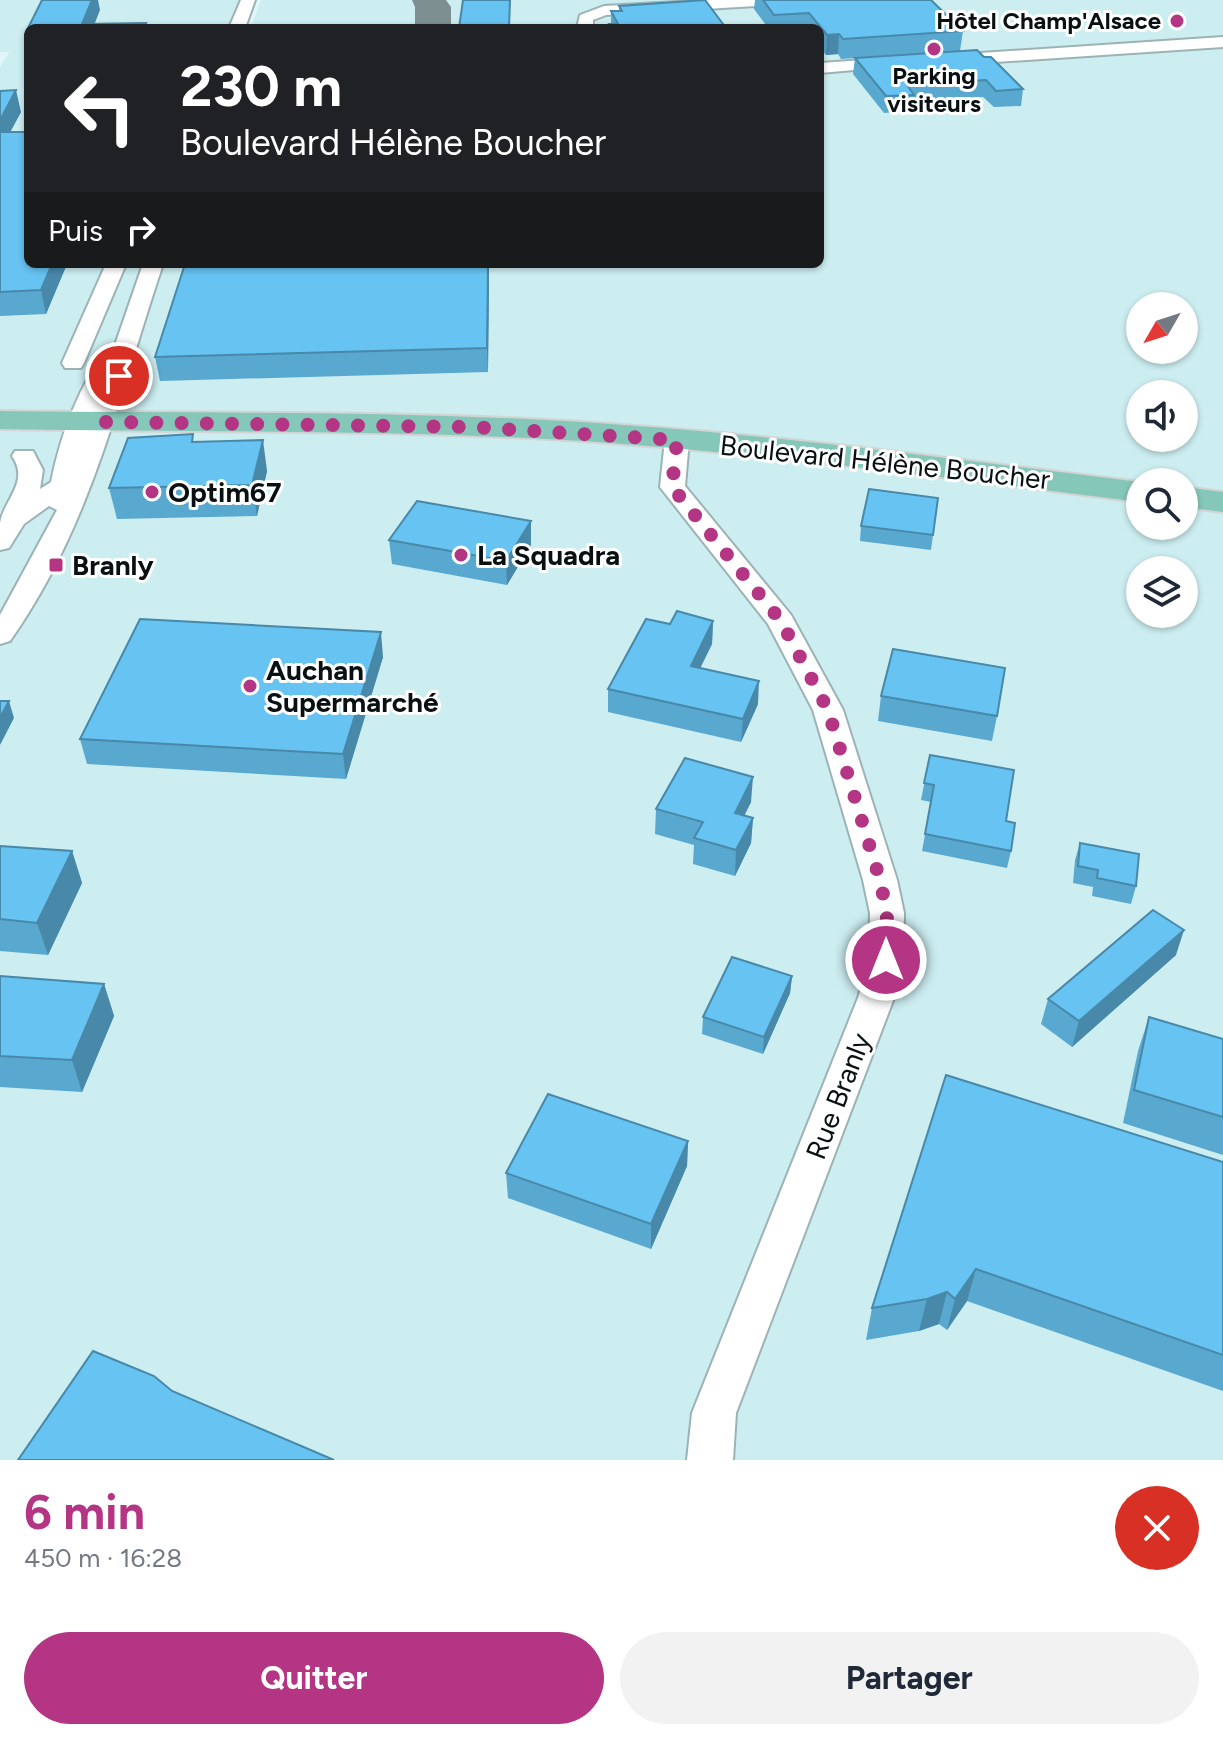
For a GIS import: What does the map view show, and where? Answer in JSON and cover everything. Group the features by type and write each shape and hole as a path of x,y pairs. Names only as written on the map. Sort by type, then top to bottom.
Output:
{"main road":[{"path":"0,420 90,429"},
{"name":"Boulevard Hélène Boucher","path":"90,429 266,434 390,425 622,434 818,453 1126,490"},
{"path":"0,432 90,429"},
{"path":"1198,499 1223,502"}],"street":[{"path":"239,24 248,0"},
{"path":"585,24 585,18 604,11 788,0"},
{"path":"824,68 1223,42"},
{"path":"73,363 114,268"},
{"path":"0,619 52,525 66,461 90,429 126,354 129,333 152,268"},
{"path":"88,331 105,368"},
{"path":"0,635 21,606 66,521 90,429 96,380 129,333"},
{"name":"Rue Branly","path":"677,440 672,487 781,621 828,710 880,880 887,913 886,960 876,998 714,1413 710,1460"},
{"path":"0,542 14,519 34,472 31,462 24,456"},
{"path":"14,519 63,485"}],"shaded area":[{"path":"0,0 240,0 231,24 24,24 24,268 824,268 824,24 252,24 261,0 1223,0 1223,1460 0,1460 0,67 9,52 0,52"}],"building":[{"path":"42,0 92,0 82,24 30,24"},
{"path":"463,0 510,0 509,24 460,24"},
{"path":"705,0 723,24 618,24 611,11 622,11 619,6"},
{"path":"763,0 931,0 963,31 843,39 839,34 827,35 824,24 818,24 809,13 774,15"},
{"path":"977,50 984,57 991,57 1023,89 996,91 986,80 907,85 914,95 886,96 855,58"},
{"path":"16,90 0,120 0,91"},
{"path":"0,132 24,132 24,268 50,268 41,290 0,292"},
{"path":"184,268 488,268 487,348 155,357"},
{"path":"193,434 192,442 263,440 252,485 109,488 128,438"},
{"path":"869,489 938,498 933,535 861,526"},
{"path":"417,501 531,521 506,561 389,540"},
{"path":"677,611 713,621 691,666 759,681 743,719 608,689 646,619 670,624"},
{"name":"Auchan Supermarché","path":"140,619 381,632 343,754 80,739"},
{"path":"893,649 1005,668 997,716 881,696"},
{"path":"0,701 9,701 0,718"},
{"path":"930,755 1014,770 1006,821 1015,823 1011,851 925,834 934,785 924,783"},
{"path":"685,758 753,777 735,813 753,818 736,850 694,838 703,822 656,809"},
{"path":"1080,843 1139,854 1136,886 1097,878 1098,870 1078,866"},
{"path":"0,846 72,851 37,923 0,919"},
{"path":"1153,910 1184,930 1079,1021 1048,999"},
{"path":"732,957 792,976 764,1037 703,1017"},
{"path":"0,976 104,984 72,1060 0,1056"},
{"path":"1149,1017 1223,1039 1223,1117 1134,1090"},
{"path":"946,1075 1223,1162 1223,1355 976,1269 955,1299 947,1292 927,1299 872,1308"},
{"path":"548,1094 688,1141 651,1224 506,1173"},
{"path":"93,1351 154,1376 172,1391 334,1460 18,1460"}],"taxiway":[{"path":"429,0 433,7 433,24"}],"place":[{"name":"Hôtel Champ'Alsace","path":"1177,21"},
{"name":"Parking visiteurs","path":"934,49"},
{"name":"Optim67","path":"152,492"},
{"name":"La Squadra","path":"461,555"},
{"name":"Branly","path":"56,565"},
{"name":"Auchan Supermarché","path":"250,686"}],"route":[{"path":"119,376 104,422 471,427 622,434 677,440 672,487 781,621 828,710 880,880 887,913 886,960"}]}
